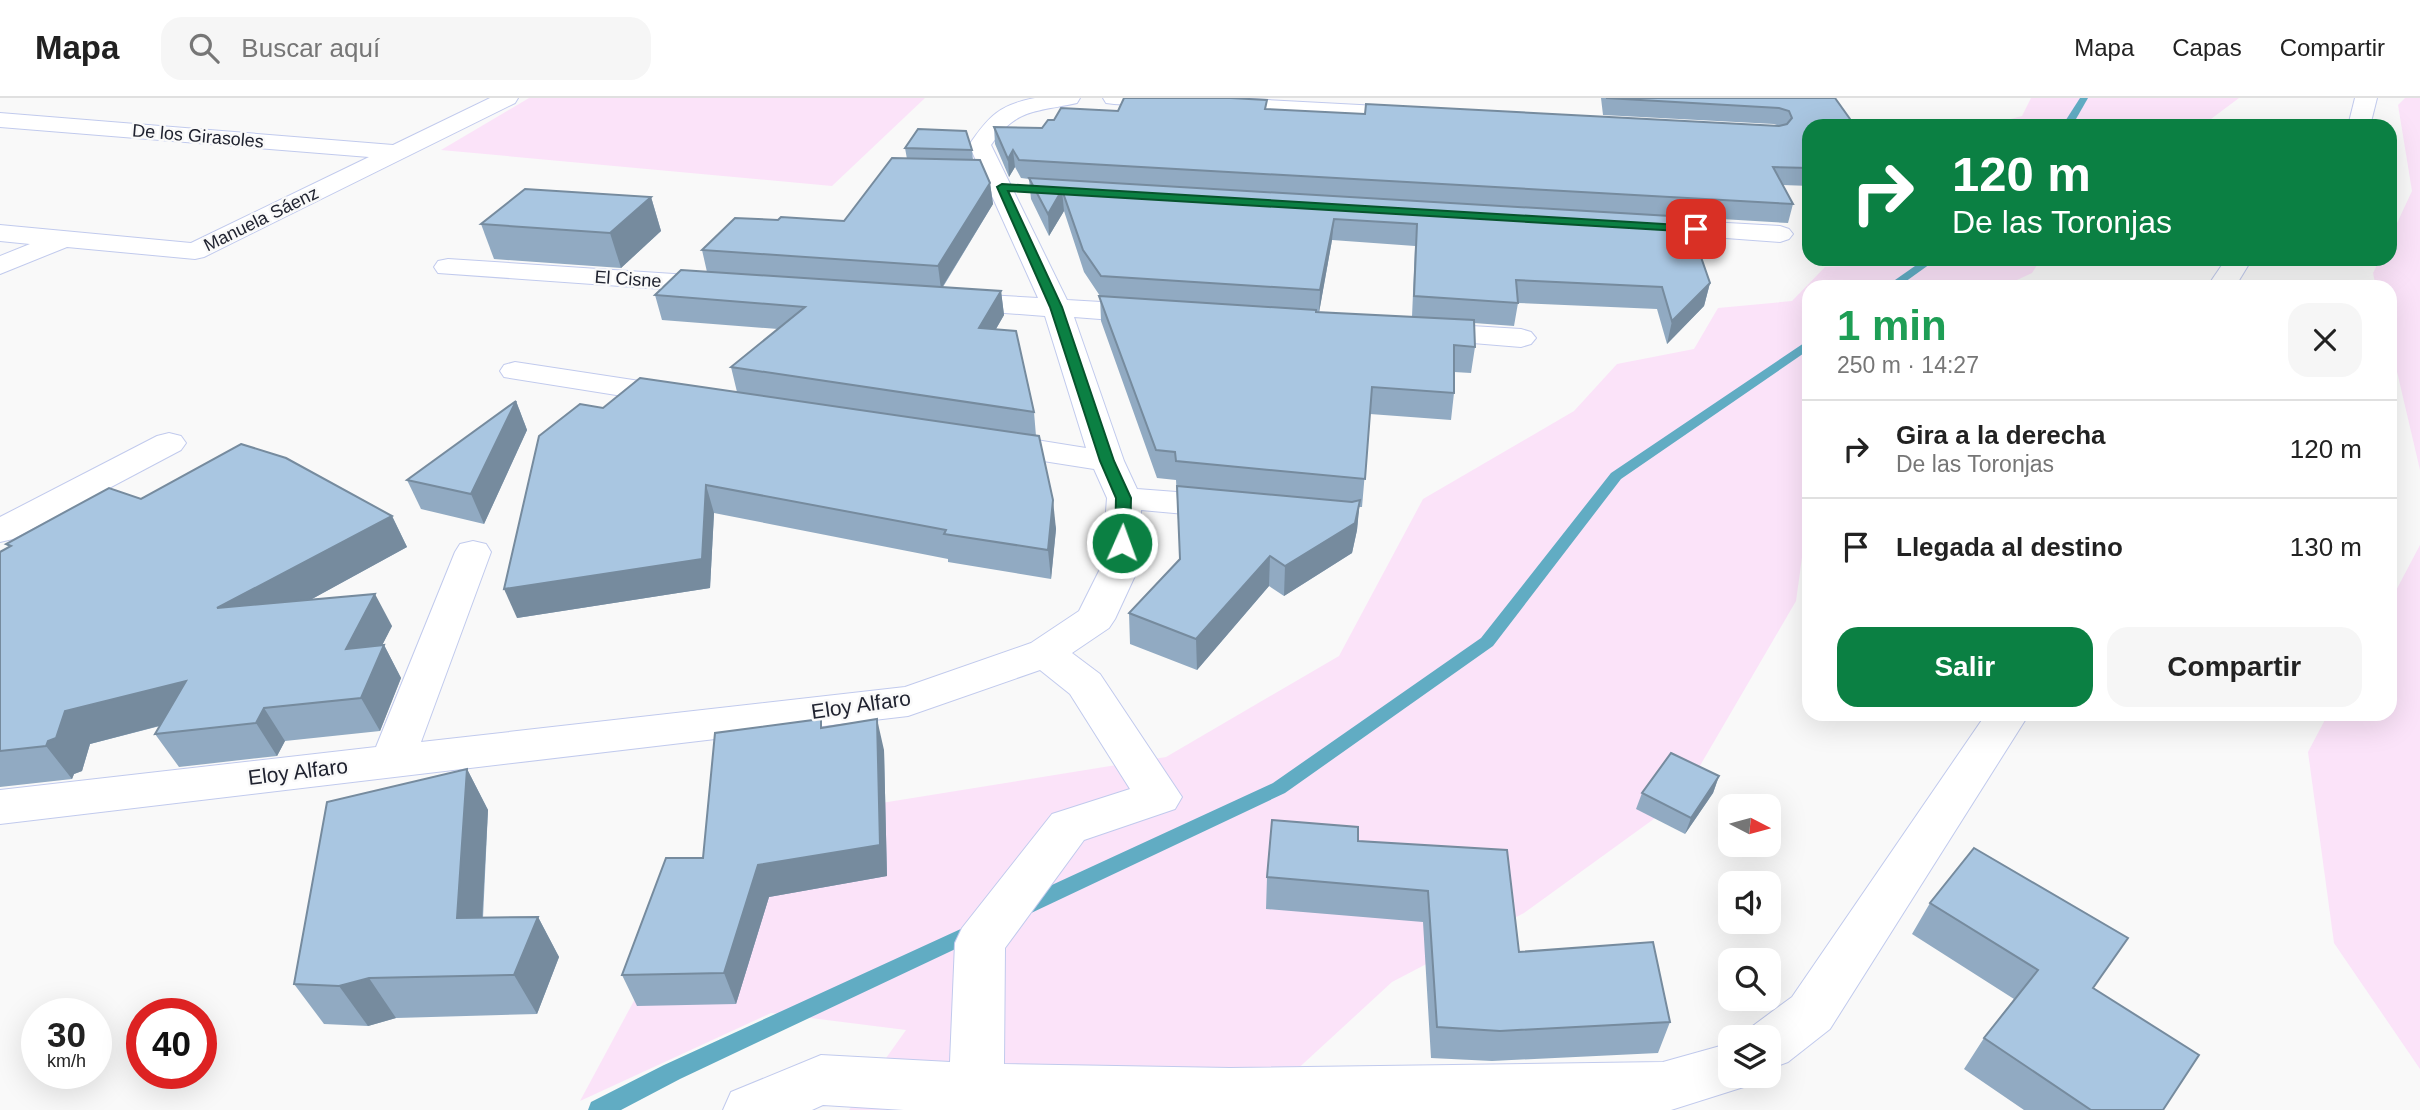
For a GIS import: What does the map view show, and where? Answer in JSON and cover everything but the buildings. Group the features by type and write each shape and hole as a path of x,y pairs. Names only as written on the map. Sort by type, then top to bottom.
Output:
{"street":[{"name":"Manuela Sáenz","path":"0,266 64,240 195,251 507,98"},
{"name":"Eloy Alfaro","path":"0,807 908,701 1045,653 1095,619 1121,565 1124,498 1107,461 1056,307 980,145 996,122 1022,107 1069,98"},
{"path":"1114,98 1444,116"},
{"path":"2361,119 2366,98"},
{"name":"De los Girasoles","path":"0,120 397,152"},
{"path":"1613,224 1780,234"},
{"path":"0,233 64,240"},
{"name":"El Cisne","path":"448,267 752,287"},
{"path":"918,298 1179,316"},
{"path":"1398,330 1521,338"},
{"path":"515,371 708,400"},
{"path":"969,440 1107,461"},
{"path":"0,531 169,443"},
{"path":"1124,498 1257,510"},
{"path":"393,761 473,552"},
{"path":"978,1099 979,943 1068,827 1160,797 1085,684 1045,653"},
{"path":"1781,1036 1811,1013 2003,721"},
{"path":"751,1110 821,1080 978,1099 1663,1087 1718,1072"}],"shaded area":[{"path":"529,98 925,98 832,186 441,150"},
{"path":"2031,98 2239,98 2211,119 2011,119 2022,116"},
{"path":"2405,98 2420,98 2420,470 2397,372 2397,280 2374,280 2373,273 2376,266 2397,266 2397,223 2412,191 2398,105"},
{"path":"2036,266 2032,273 2017,280 1812,280 1825,267"},
{"path":"1802,291 1802,558 1796,601 1680,800 1524,913 1392,982 1253,1110 849,1110 906,1030 771,1013 580,1101 727,828 1166,757 1339,656 1423,499 1574,411 1617,364 1694,349 1718,308 1792,301"},
{"path":"2420,545 2420,1069 2334,943 2308,752 2324,721 2397,721 2397,589"}],"waterway":[{"path":"2071,119 2084,98"},
{"path":"1901,280 1922,266"},
{"path":"1022,908 1279,788 1487,642 1616,476 1802,348"},
{"path":"599,1110 672,1072 976,930"}],"route":[{"path":"1122,543 1124,498 1107,461 1056,307 1002,187 1696,229"}]}
